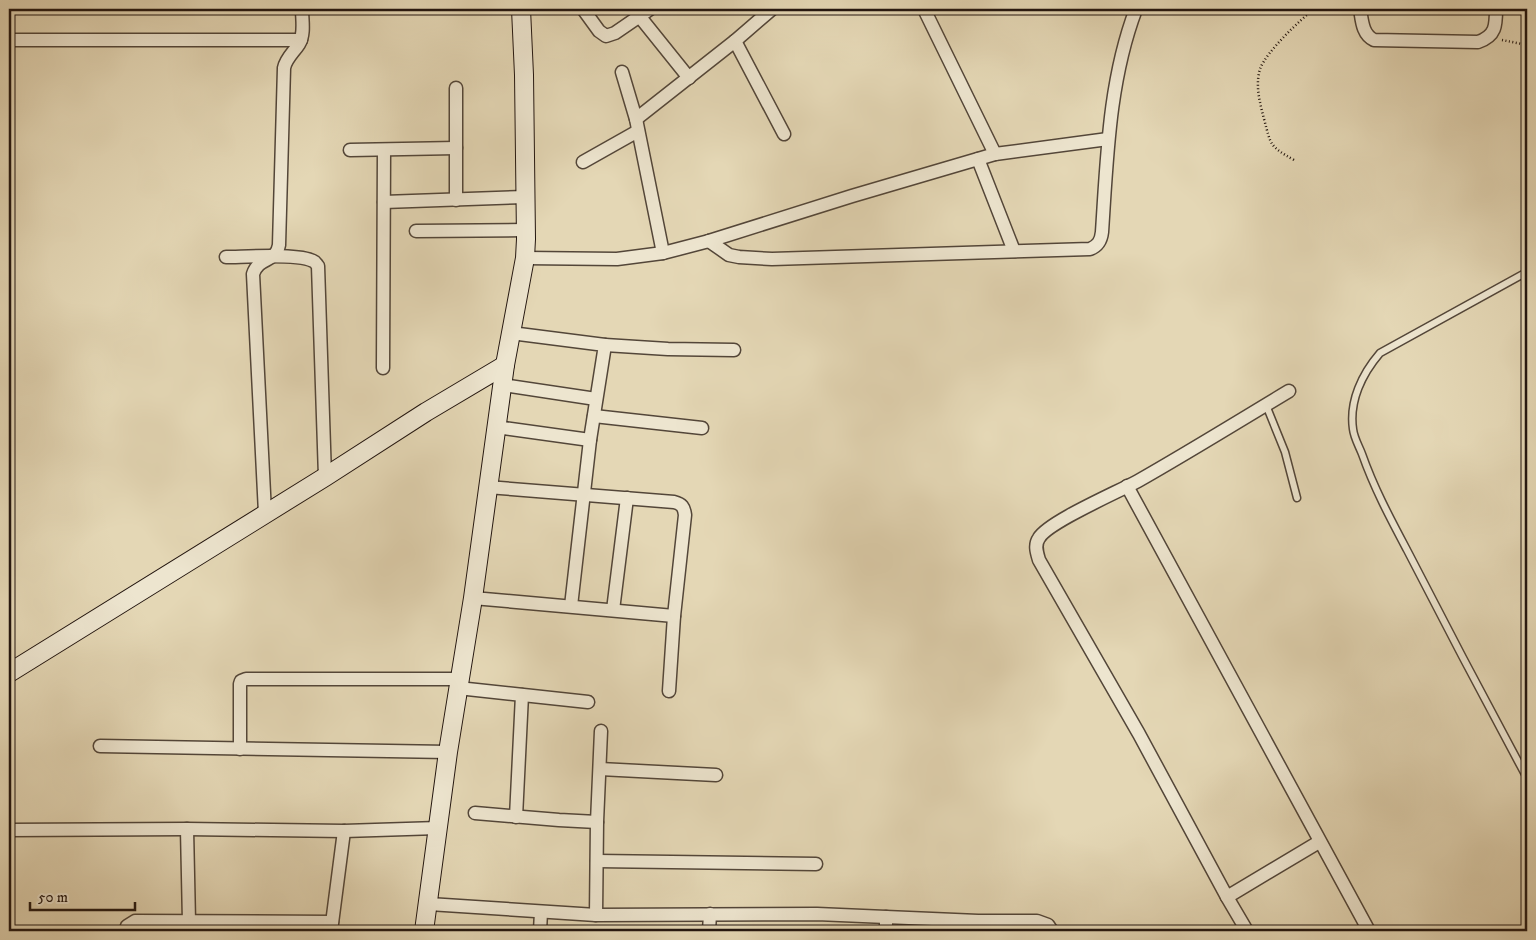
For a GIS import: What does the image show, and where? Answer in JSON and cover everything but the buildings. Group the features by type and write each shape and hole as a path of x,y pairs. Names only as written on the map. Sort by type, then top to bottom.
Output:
{"street":[{"path":"264,513 253,274 257,265 274,256 279,245 284,68 285,63 301,40 302,9"},
{"path":"424,931 448,752 473,598 505,365 525,258 524,75 521,9"},
{"path":"583,9 599,31 606,36 615,33 645,13 689,78"},
{"path":"583,162 637,125 689,78 772,9"},
{"path":"924,9 995,154"},
{"path":"709,241 738,258 772,260 1095,247 1102,232 1108,139 1121,54 1136,9"},
{"path":"1360,9 1364,30 1374,40 1478,42 1490,36 1495,23 1496,9"},
{"path":"9,40 301,40"},
{"path":"735,41 784,134"},
{"path":"622,72 637,125 663,252"},
{"path":"456,88 456,200"},
{"path":"525,258 617,260 663,252 709,241 995,154 1108,139"},
{"path":"350,150 456,148"},
{"path":"383,368 384,150"},
{"path":"978,159 1014,251"},
{"path":"384,202 525,197"},
{"path":"416,231 526,230"},
{"path":"226,257 274,256 311,260 318,266 324,477"},
{"path":"511,333 605,345 668,350 734,350"},
{"path":"571,606 590,440 605,345"},
{"path":"9,673 426,412 505,365"},
{"path":"503,385 596,399"},
{"path":"1246,931 1139,734 1036,552 1039,538 1065,519 1127,486 1289,391"},
{"path":"594,416 702,428"},
{"path":"496,427 590,440"},
{"path":"1127,486 1369,931"},
{"path":"487,487 674,502 682,505 684,509 669,691"},
{"path":"613,610 627,498"},
{"path":"473,598 674,616"},
{"path":"240,749 240,684 244,679 459,683 522,695 588,702"},
{"path":"516,817 522,695"},
{"path":"596,915 597,822 601,731"},
{"path":"100,746 448,752"},
{"path":"600,769 716,775"},
{"path":"475,813 597,822"},
{"path":"9,830 186,829 344,831 438,828"},
{"path":"186,829 189,922"},
{"path":"126,931 127,926 135,922 189,922 216,927 331,927 344,831"},
{"path":"1227,898 1319,842"},
{"path":"597,861 816,864"},
{"path":"429,904 596,915 817,914 886,917 978,926 1037,921 1048,925 1052,931"},
{"path":"540,912 540,931"},
{"path":"709,931 710,914"},
{"path":"886,917 886,931"}],"lane":[{"path":"1527,272 1380,354 1369,366 1359,386 1354,400 1352,415 1353,431 1372,482 1527,778"},
{"path":"1266,404 1285,452 1298,498"}],"path":[{"path":"1294,160 1277,150 1270,142 1258,88 1260,69 1294,25 1314,9"},
{"path":"1490,36 1527,46"}]}
